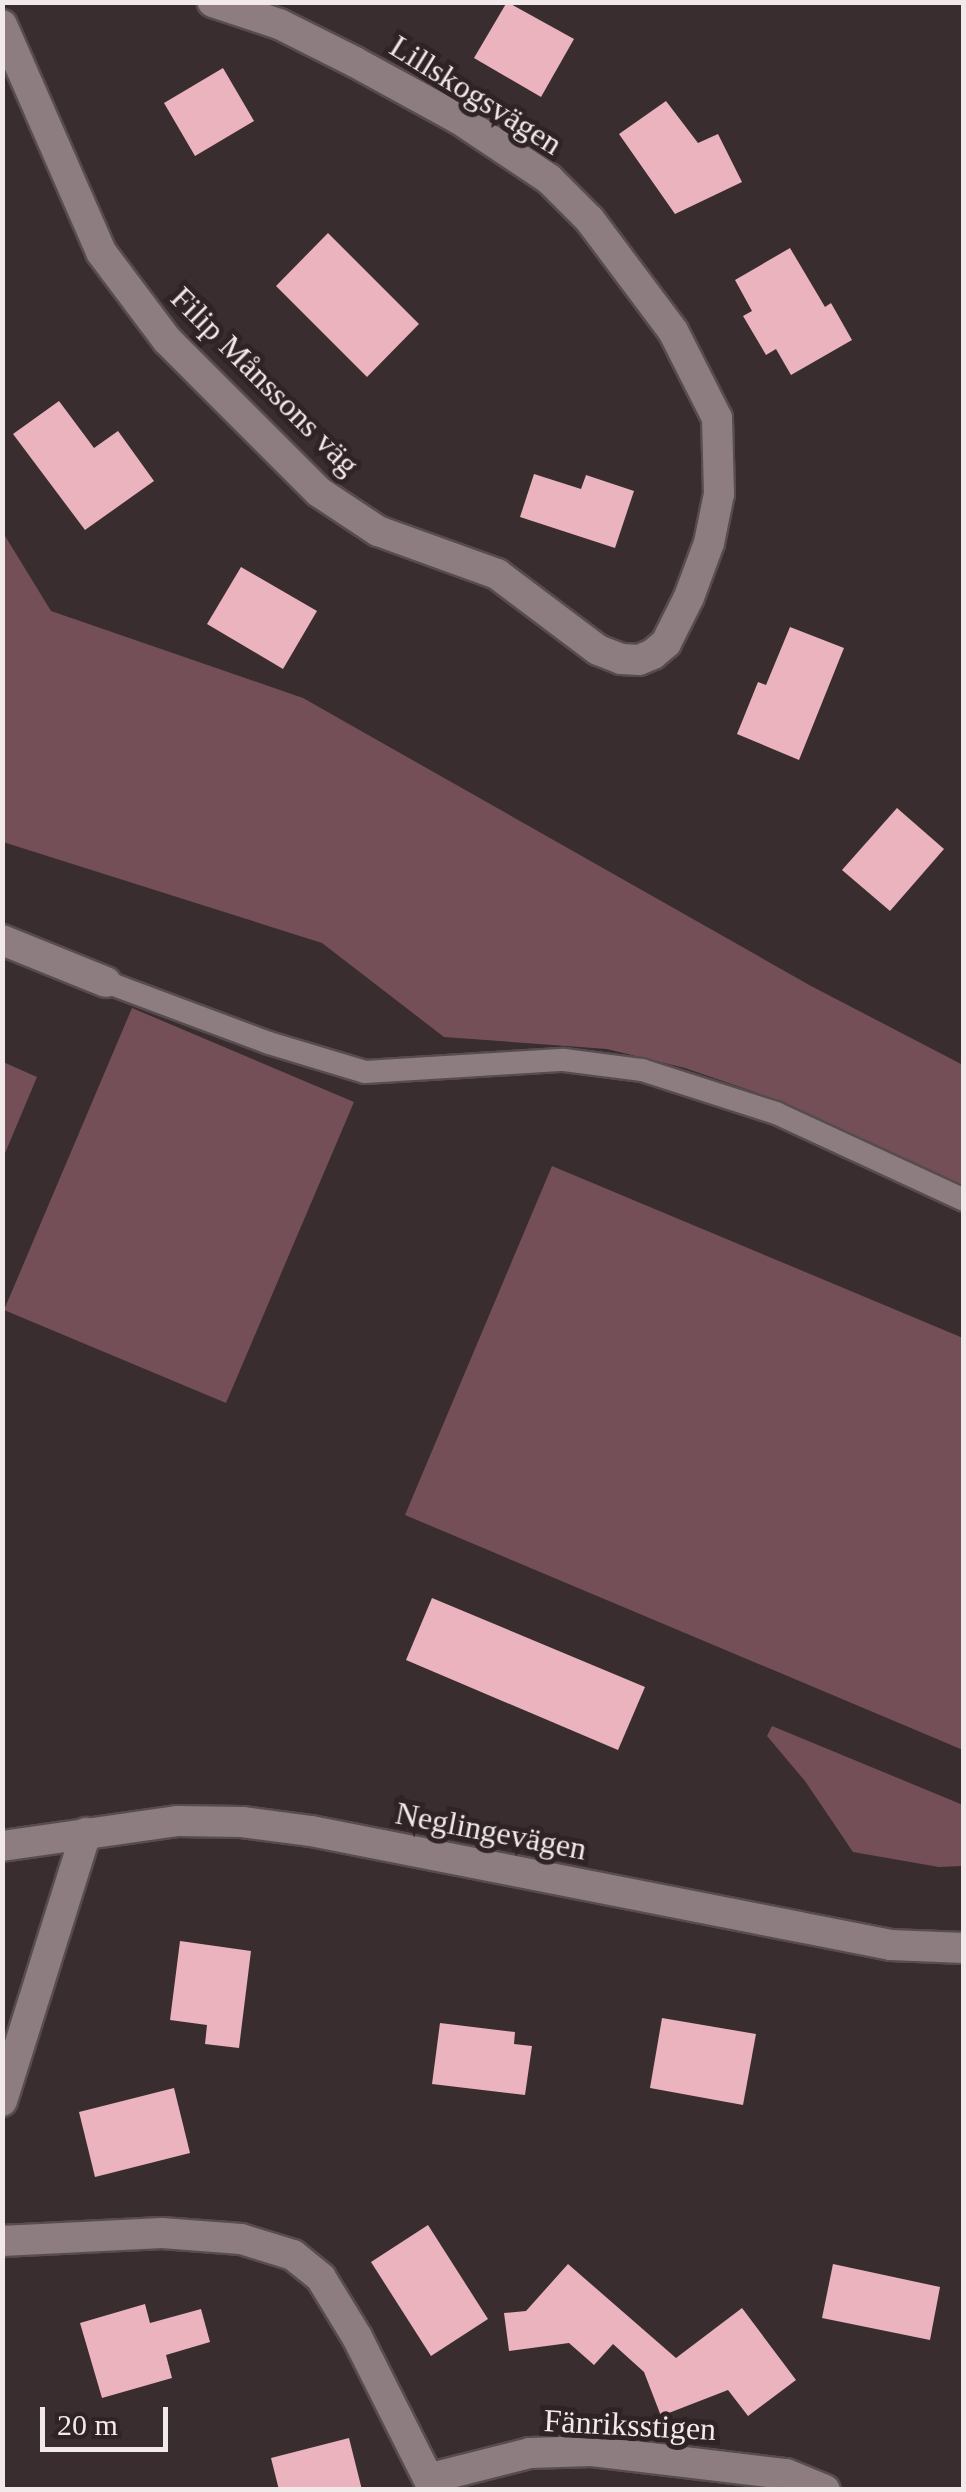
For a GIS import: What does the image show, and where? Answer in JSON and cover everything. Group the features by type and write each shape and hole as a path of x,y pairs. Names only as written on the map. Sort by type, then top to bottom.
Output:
{"street":[{"name":"Lillskogsvägen","path":"213,2 278,24 355,62 460,118 549,179 590,220 673,331 718,418 721,442 719,494 709,543 690,598 666,643"},
{"name":"Filip Månssons väg","path":"2,25 100,252 167,340 319,492 378,531 496,574 598,650 621,659 639,660 666,643"},
{"path":"2,940 106,982"},
{"name":"Neglingevägen","path":"2,1846 178,1820 242,1822 891,1945 964,1948"},
{"path":"2,2101 86,1833"},
{"path":"2,2241 162,2232 241,2240 293,2254 321,2278 432,2484"},
{"name":"Fänriksstigen","path":"432,2484 530,2453 592,2451 786,2474 824,2490"}],"lane":[{"path":"106,982 268,1043 365,1072 564,1060 642,1070 776,1113 964,1200"}],"shaded area":[{"path":"2,531 51,611 303,698 811,986 963,1065 963,1185 769,1097 685,1068 607,1049 444,1037 322,943 3,842"},
{"path":"132,1008 354,1102 226,1403 4,1310"},
{"path":"3,1062 37,1077 3,1158"},
{"path":"552,1166 963,1338 963,1750 405,1515"},
{"path":"772,1726 963,1805 963,1866 939,1867 853,1852 805,1781 767,1736"}],"building":[{"path":"507,2 574,39 541,97 474,58"},
{"path":"223,68 254,121 195,156 164,103"},
{"path":"666,101 698,143 718,134 742,182 675,214 619,134"},
{"path":"328,233 419,324 367,377 276,286"},
{"path":"790,248 825,307 831,303 852,340 791,375 776,349 766,355 743,316 752,311 735,280"},
{"path":"59,401 94,448 118,431 154,481 85,530 13,434"},
{"path":"534,474 581,489 586,475 634,491 615,548 520,517"},
{"path":"241,567 317,611 283,669 207,624"},
{"path":"790,627 844,648 799,760 737,734 758,682 766,685"},
{"path":"897,808 944,849 890,911 842,870"},
{"path":"432,1598 645,1687 618,1750 406,1660"},
{"path":"180,1941 251,1951 239,2048 205,2044 207,2025 170,2020"},
{"path":"662,2018 756,2034 743,2105 650,2088"},
{"path":"440,2023 515,2032 514,2044 532,2046 525,2095 432,2084"},
{"path":"174,2088 190,2153 95,2177 79,2112"},
{"path":"428,2225 488,2319 431,2356 371,2262"},
{"path":"568,2264 676,2358 742,2308 796,2380 748,2416 728,2390 661,2416 644,2372 613,2344 594,2365 569,2343 509,2351 504,2313 526,2311"},
{"path":"833,2264 940,2287 930,2340 822,2318"},
{"path":"145,2304 150,2323 201,2309 210,2342 166,2355 172,2378 102,2398 80,2323"},
{"path":"349,2438 362,2490 279,2490 271,2458"}]}
